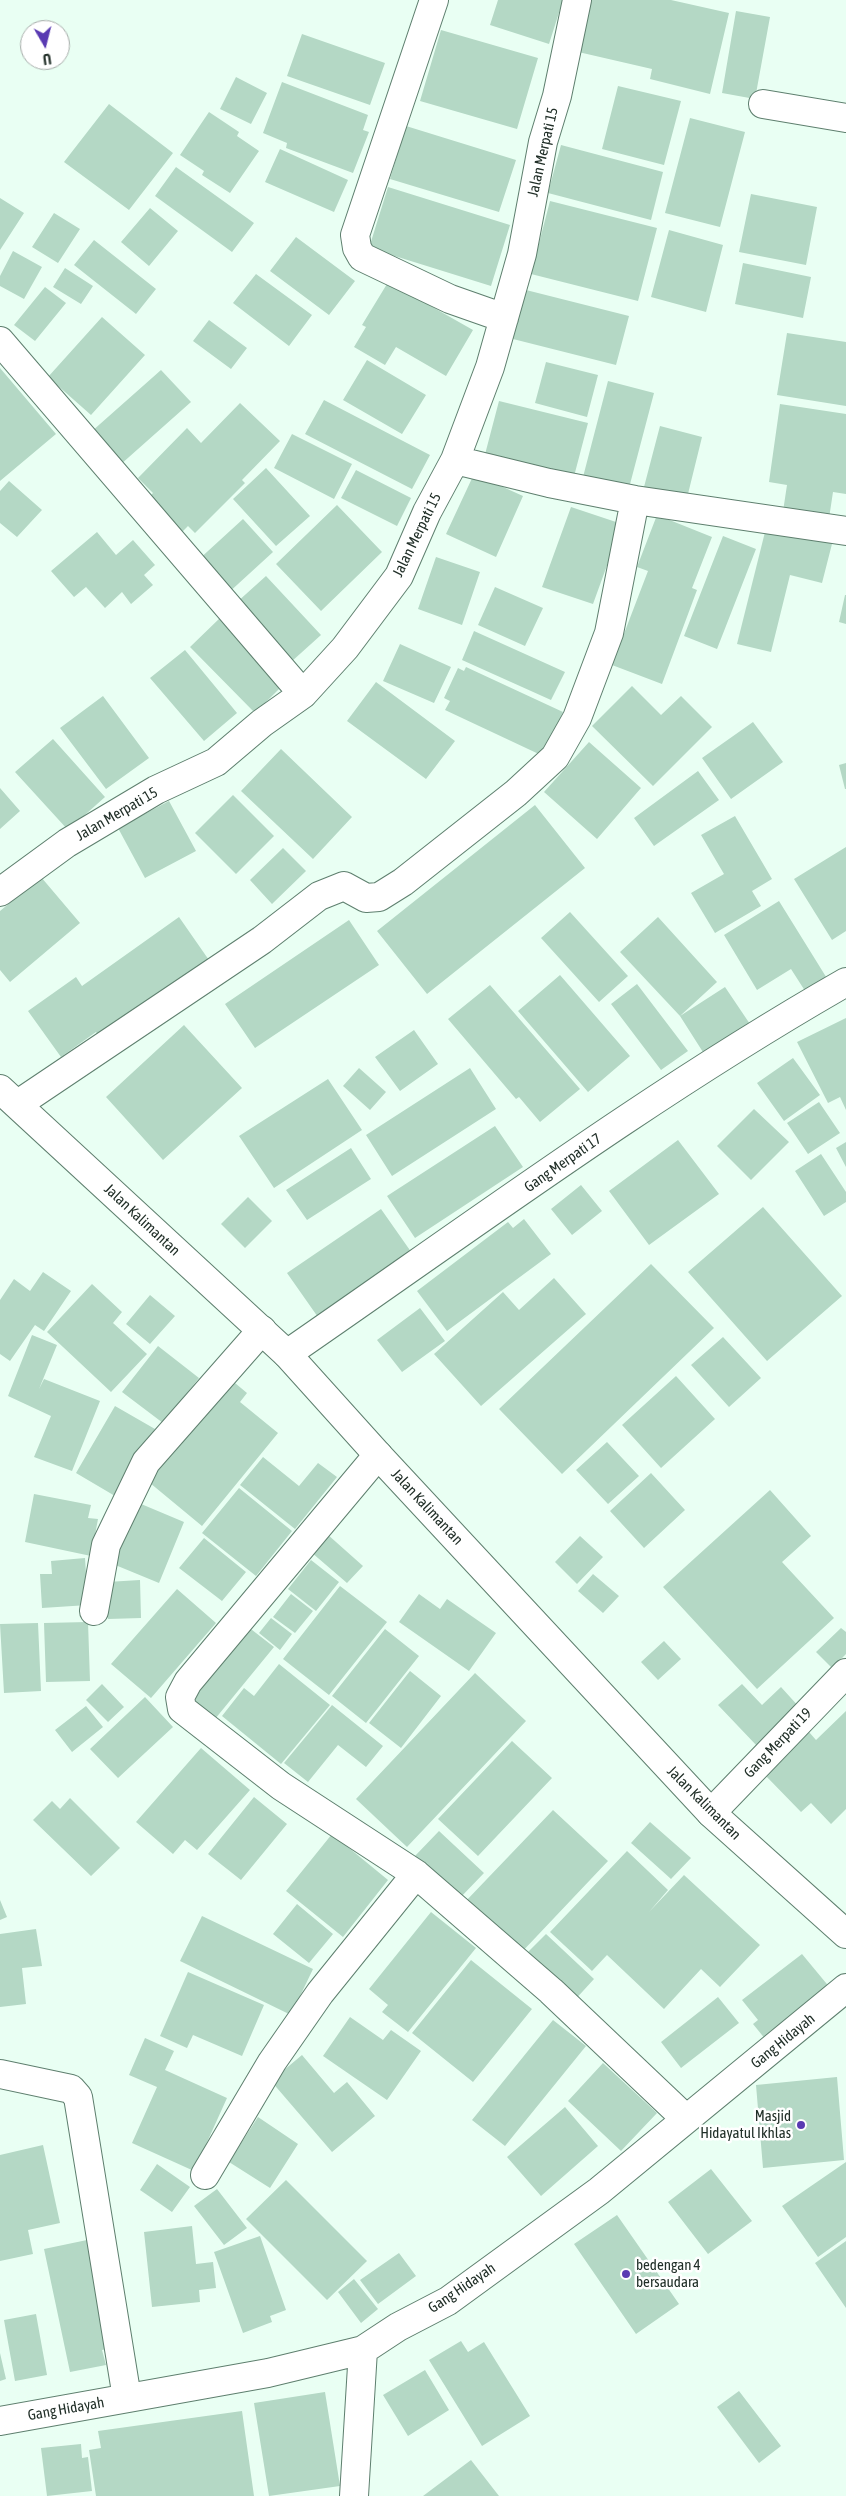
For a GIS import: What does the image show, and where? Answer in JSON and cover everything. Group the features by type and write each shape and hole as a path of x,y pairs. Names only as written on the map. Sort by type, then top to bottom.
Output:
{"street":[{"path":"434,0 355,235 357,248 362,257 450,299 504,318"},
{"name":"Jalan Merpati 15","path":"0,892 67,843 156,790 216,762 262,723 303,694 345,648 399,576 427,512 455,460 490,367 522,254 543,142 557,96 577,0"},
{"path":"763,104 846,118"},
{"path":"0,342 303,694"},
{"path":"455,460 549,483 635,500 846,531"},
{"path":"9,1097 262,940 334,888 344,886 366,898 374,898 403,882 516,793 555,757 577,718 609,633 635,500"},
{"name":"Gang Merpati 17","path":"287,1354 679,1083 760,1031 846,982"},
{"name":"Jalan Kalimantan","path":"9,1097 287,1354 378,1455 711,1812 846,1934"},
{"path":"94,1611 106,1545 146,1462 262,1330"},
{"path":"378,1455 188,1682 180,1697 182,1709 281,1786 416,1874 552,1992 686,2119"},
{"name":"Gang Merpati 19","path":"711,1812 846,1673"},
{"path":"205,2175 272,2062 320,1993 416,1874"},
{"name":"Gang Hidayah","path":"0,2421 268,2373 363,2350 398,2327 448,2301 599,2191 846,1988"},
{"path":"0,2074 71,2089 78,2097 127,2398"},
{"path":"354,2496 363,2350"}],"building":[{"path":"498,0 563,0 549,44 490,25"},
{"path":"586,0 671,0 729,13 710,94 650,79 652,69 574,51"},
{"path":"736,11 770,17 755,99 722,93"},
{"path":"441,30 538,58 517,129 420,101"},
{"path":"302,34 385,63 370,105 287,76"},
{"path":"236,77 267,93 251,124 220,109"},
{"path":"282,82 368,115 363,130 369,132 353,173 286,148 287,143 263,133"},
{"path":"618,86 681,101 664,165 602,149"},
{"path":"109,104 173,153 129,210 64,162"},
{"path":"209,112 239,132 237,136 259,151 230,193 202,175 204,171 180,155"},
{"path":"690,118 745,132 720,227 665,213"},
{"path":"406,126 516,160 499,212 390,179"},
{"path":"561,145 663,172 651,220 548,193"},
{"path":"280,149 348,180 334,212 265,182"},
{"path":"176,167 254,223 232,252 155,196"},
{"path":"388,187 510,225 491,286 369,248"},
{"path":"751,194 817,207 806,265 739,252"},
{"path":"0,198 24,213 0,250"},
{"path":"550,201 657,228 638,301 531,274"},
{"path":"150,208 178,231 149,266 121,242"},
{"path":"54,213 80,229 58,263 32,247"},
{"path":"669,230 723,245 706,312 651,297"},
{"path":"296,237 355,281 329,315 270,271"},
{"path":"94,240 156,289 136,314 74,265"},
{"path":"13,251 42,267 24,299 0,286 0,276"},
{"path":"743,263 811,277 803,318 735,304"},
{"path":"65,268 93,286 81,304 53,287"},
{"path":"256,274 312,315 289,346 233,303"},
{"path":"390,279 420,300 473,330 446,376 396,347 385,365 354,347 366,327 362,325"},
{"path":"45,287 66,303 35,341 14,325"},
{"path":"526,290 629,316 616,365 513,339"},
{"path":"102,317 145,355 91,415 48,377"},
{"path":"209,320 247,348 231,369 193,341"},
{"path":"787,333 846,342 846,406 777,395"},
{"path":"367,360 426,395 402,434 343,400"},
{"path":"546,362 598,375 587,417 535,403"},
{"path":"0,368 56,434 0,481"},
{"path":"161,370 191,402 120,465 91,432"},
{"path":"608,381 654,393 629,488 583,477"},
{"path":"324,400 430,455 412,489 305,434"},
{"path":"499,401 588,423 572,484 483,462"},
{"path":"240,403 280,441 242,480 245,483 195,533 188,526 176,538 142,504 153,493 138,478 187,428 201,443"},
{"path":"780,404 846,414 846,494 833,492 828,525 782,518 787,485 769,482"},
{"path":"660,426 702,437 687,498 644,487"},
{"path":"292,434 352,464 334,499 274,468"},
{"path":"266,468 310,516 276,546 233,499"},
{"path":"356,470 411,498 397,526 341,498"},
{"path":"474,474 523,496 496,557 446,534"},
{"path":"9,481 42,510 17,537 0,523 0,491"},
{"path":"337,505 382,552 321,611 276,564"},
{"path":"571,507 622,524 593,604 542,587"},
{"path":"657,515 712,537 692,588 697,590 662,684 612,665 648,571 637,567"},
{"path":"243,519 273,552 226,595 196,562"},
{"path":"767,524 833,540 822,583 790,575 771,652 737,644"},
{"path":"97,532 116,555 133,540 155,565 144,575 153,585 131,604 122,592 105,608 86,587 74,597 51,571"},
{"path":"723,536 756,549 717,649 684,636"},
{"path":"436,557 480,572 462,625 418,609"},
{"path":"266,576 321,635 291,662 236,603"},
{"path":"495,587 543,608 525,646 478,625"},
{"path":"846,595 846,624 839,622"},
{"path":"221,617 286,682 255,713 190,647"},
{"path":"474,631 565,672 551,700 462,660"},
{"path":"400,644 451,667 434,703 383,681"},
{"path":"185,650 237,713 204,741 150,678"},
{"path":"466,667 563,712 543,756 445,710 450,701 444,698 458,668 464,671"},
{"path":"376,682 455,741 426,779 347,721"},
{"path":"632,686 661,715 681,696 712,727 653,786 592,726"},
{"path":"103,696 149,758 106,789 60,728"},
{"path":"753,722 783,762 731,799 702,758"},
{"path":"53,739 105,797 68,830 15,772"},
{"path":"589,742 641,788 597,839 544,792"},
{"path":"281,749 352,817 313,859 241,791"},
{"path":"846,763 846,789 845,789 839,765"},
{"path":"698,771 719,800 654,846 634,818"},
{"path":"0,788 20,811 0,829"},
{"path":"233,795 274,836 236,874 195,833"},
{"path":"169,801 196,851 145,878 118,828"},
{"path":"535,805 585,868 427,994 377,931"},
{"path":"735,816 772,879 752,891 761,906 715,933 691,893 724,874 701,835"},
{"path":"846,847 846,931 832,940 794,879"},
{"path":"283,848 306,871 272,904 250,880"},
{"path":"41,877 80,923 10,982 0,970 0,911"},
{"path":"779,901 828,980 807,994 791,969 757,990 724,935"},
{"path":"570,912 628,976 599,1002 541,938"},
{"path":"179,917 211,963 101,1041 96,1032 61,1057 28,1011 76,977 82,986"},
{"path":"658,917 717,982 680,1016 620,952"},
{"path":"349,920 379,965 255,1048 225,1004"},
{"path":"560,975 630,1056 588,1092 518,1011"},
{"path":"637,984 688,1051 661,1070 611,1004"},
{"path":"490,985 580,1089 540,1122 519,1097 516,1099 448,1019"},
{"path":"725,987 754,1030 708,1060 680,1016"},
{"path":"846,1018 846,1110 840,1097 828,1103 797,1042"},
{"path":"184,1025 242,1088 163,1160 106,1097"},
{"path":"414,1030 438,1064 400,1091 375,1057"},
{"path":"793,1058 820,1095 784,1121 757,1083"},
{"path":"359,1068 386,1092 370,1110 343,1086"},
{"path":"470,1068 496,1109 392,1176 366,1135"},
{"path":"328,1079 362,1130 274,1188 239,1136"},
{"path":"819,1102 840,1133 808,1154 787,1123"},
{"path":"754,1109 789,1142 751,1180 717,1146"},
{"path":"495,1126 523,1167 415,1238 387,1196"},
{"path":"678,1140 719,1194 649,1245 609,1191"},
{"path":"846,1142 846,1167 836,1148"},
{"path":"351,1148 371,1179 307,1220 286,1190"},
{"path":"821,1154 846,1192 846,1202 824,1216 795,1171"},
{"path":"581,1185 602,1211 572,1235 551,1209"},
{"path":"248,1197 272,1221 245,1248 221,1224"},
{"path":"763,1207 842,1296 767,1361 688,1272"},
{"path":"381,1209 414,1256 320,1320 287,1273"},
{"path":"524,1219 551,1254 447,1331 417,1291 508,1222 513,1228"},
{"path":"651,1264 714,1328 562,1474 499,1409"},
{"path":"43,1272 71,1291 44,1331 35,1325 10,1361 0,1354 0,1300 14,1279 30,1291"},
{"path":"554,1278 586,1314 481,1406 434,1354 503,1292 519,1310"},
{"path":"92,1284 122,1312 113,1323 147,1354 111,1392 47,1332"},
{"path":"150,1295 175,1316 150,1344 126,1324"},
{"path":"420,1308 445,1341 402,1372 377,1340"},
{"path":"32,1335 57,1345 39,1389 44,1379 100,1401 72,1471 34,1457 51,1416 8,1396"},
{"path":"723,1337 761,1378 729,1407 691,1365"},
{"path":"158,1346 199,1378 163,1423 122,1392"},
{"path":"676,1376 715,1419 661,1468 622,1425"},
{"path":"229,1378 247,1393 240,1402 278,1433 202,1526 144,1478"},
{"path":"115,1406 155,1429 115,1496 76,1473"},
{"path":"607,1442 639,1476 608,1504 576,1470"},
{"path":"263,1457 299,1486 318,1463 337,1477 295,1529 240,1485"},
{"path":"651,1473 685,1510 644,1548 610,1511"},
{"path":"239,1488 292,1531 256,1576 202,1533"},
{"path":"770,1490 811,1536 782,1562 834,1618 757,1689 663,1587"},
{"path":"34,1494 91,1505 88,1518 98,1519 91,1556 25,1542"},
{"path":"134,1501 184,1522 159,1583 108,1562"},
{"path":"327,1534 363,1566 347,1583 311,1552"},
{"path":"580,1536 603,1557 577,1584 555,1562"},
{"path":"204,1538 246,1572 222,1601 179,1568"},
{"path":"85,1558 88,1605 42,1608 40,1574 52,1574 51,1561"},
{"path":"311,1560 339,1582 316,1611 288,1589"},
{"path":"593,1574 619,1596 603,1613 578,1591"},
{"path":"140,1580 141,1618 108,1619 107,1582"},
{"path":"340,1586 387,1622 329,1695 283,1659"},
{"path":"177,1589 216,1623 151,1698 111,1664"},
{"path":"291,1594 313,1611 295,1633 273,1617"},
{"path":"419,1594 440,1609 447,1599 496,1633 469,1671 399,1622"},
{"path":"271,1618 292,1634 280,1650 259,1633"},
{"path":"88,1622 90,1681 46,1682 44,1623"},
{"path":"38,1623 41,1691 4,1693 0,1624"},
{"path":"247,1626 274,1647 215,1719 189,1698"},
{"path":"841,1628 846,1632 846,1654 832,1668 816,1652"},
{"path":"385,1629 419,1656 366,1723 332,1696"},
{"path":"664,1641 681,1659 658,1680 641,1662"},
{"path":"279,1664 330,1705 281,1764 222,1716 244,1688 254,1696"},
{"path":"410,1671 441,1696 401,1748 369,1723"},
{"path":"475,1673 526,1721 407,1847 356,1799"},
{"path":"102,1684 124,1707 108,1722 86,1700"},
{"path":"742,1684 762,1705 781,1687 800,1708 757,1746 718,1705"},
{"path":"145,1697 173,1727 118,1778 90,1749"},
{"path":"332,1705 383,1746 366,1767 338,1745 308,1782 284,1763"},
{"path":"86,1706 103,1727 72,1752 55,1730"},
{"path":"846,1711 846,1809 831,1824 811,1803 801,1812 765,1775 809,1732 816,1740"},
{"path":"512,1741 552,1778 478,1856 438,1819"},
{"path":"201,1748 250,1790 197,1850 185,1840 173,1854 136,1822"},
{"path":"254,1797 287,1824 241,1880 208,1854"},
{"path":"70,1798 120,1848 91,1876 33,1820 52,1801 60,1809"},
{"path":"553,1810 608,1861 519,1955 464,1903"},
{"path":"650,1822 691,1858 671,1879 631,1843"},
{"path":"439,1831 484,1873 459,1899 414,1857"},
{"path":"332,1834 388,1880 343,1937 286,1891"},
{"path":"627,1851 668,1890 649,1912 684,1875 760,1945 720,1987 701,1969 664,2009 607,1955 592,1971 550,1932"},
{"path":"0,1900 7,1917 0,1920"},
{"path":"297,1904 333,1934 309,1963 273,1934"},
{"path":"431,1912 476,1948 408,2032 382,2012 388,2005 369,1989"},
{"path":"202,1916 313,1969 291,2015 180,1961"},
{"path":"36,1929 42,1966 22,1968 26,2004 0,2007 0,1934"},
{"path":"546,1934 594,1979 572,2003 523,1957"},
{"path":"802,1954 831,1989 766,2040 753,2024 758,2020 742,2000"},
{"path":"471,1960 532,2009 473,2082 412,2033"},
{"path":"188,1972 264,2005 242,2056 193,2035 187,2048 160,2036"},
{"path":"718,1997 739,2023 681,2068 661,2042"},
{"path":"350,2017 383,2040 391,2030 421,2051 387,2100 323,2056"},
{"path":"553,2020 586,2046 505,2146 472,2120"},
{"path":"145,2038 174,2051 165,2070 227,2098 194,2171 132,2143 157,2087 129,2075"},
{"path":"302,2055 334,2093 347,2082 375,2116 332,2152 271,2081"},
{"path":"603,2063 657,2113 621,2151 568,2101"},
{"path":"837,2077 844,2160 763,2168 756,2085"},
{"path":"565,2107 598,2146 541,2196 507,2157"},
{"path":"258,2117 298,2144 270,2188 229,2162"},
{"path":"43,2145 60,2223 28,2230 33,2254 0,2261 0,2155"},
{"path":"846,2162 846,2237 818,2257 782,2206"},
{"path":"157,2164 190,2187 172,2212 140,2190"},
{"path":"711,2169 752,2221 708,2254 668,2202"},
{"path":"286,2180 367,2261 327,2300 246,2219"},
{"path":"217,2189 247,2228 224,2245 194,2206"},
{"name":"bedengan 4 bersaudara","path":"617,2215 679,2304 636,2334 574,2244"},
{"path":"192,2226 196,2264 213,2262 216,2288 199,2290 200,2302 152,2307 144,2232"},
{"path":"260,2236 286,2310 270,2316 272,2322 243,2333 214,2252"},
{"path":"87,2240 116,2347 102,2350 106,2365 70,2372 44,2249"},
{"path":"846,2241 846,2308 815,2263"},
{"path":"399,2253 416,2276 378,2304 360,2280"},
{"path":"354,2279 378,2309 361,2323 338,2292"},
{"path":"36,2314 47,2375 15,2381 4,2320"},
{"path":"461,2341 468,2352 484,2342 530,2416 482,2446 429,2360"},
{"path":"0,2353 6,2379 0,2381"},
{"path":"425,2370 449,2410 408,2436 383,2395"},
{"path":"739,2391 781,2446 759,2463 717,2407"},
{"path":"325,2392 340,2486 269,2496 254,2403"},
{"path":"242,2411 254,2496 96,2496 89,2450 101,2448 98,2431"},
{"path":"81,2444 82,2458 88,2457 92,2491 47,2496 41,2448"},
{"path":"471,2460 499,2496 423,2496"}],"place":[{"name":"Masjid Hidayatul Ikhlas","path":"801,2125"},
{"name":"bedengan 4 bersaudara","path":"626,2274"}]}
